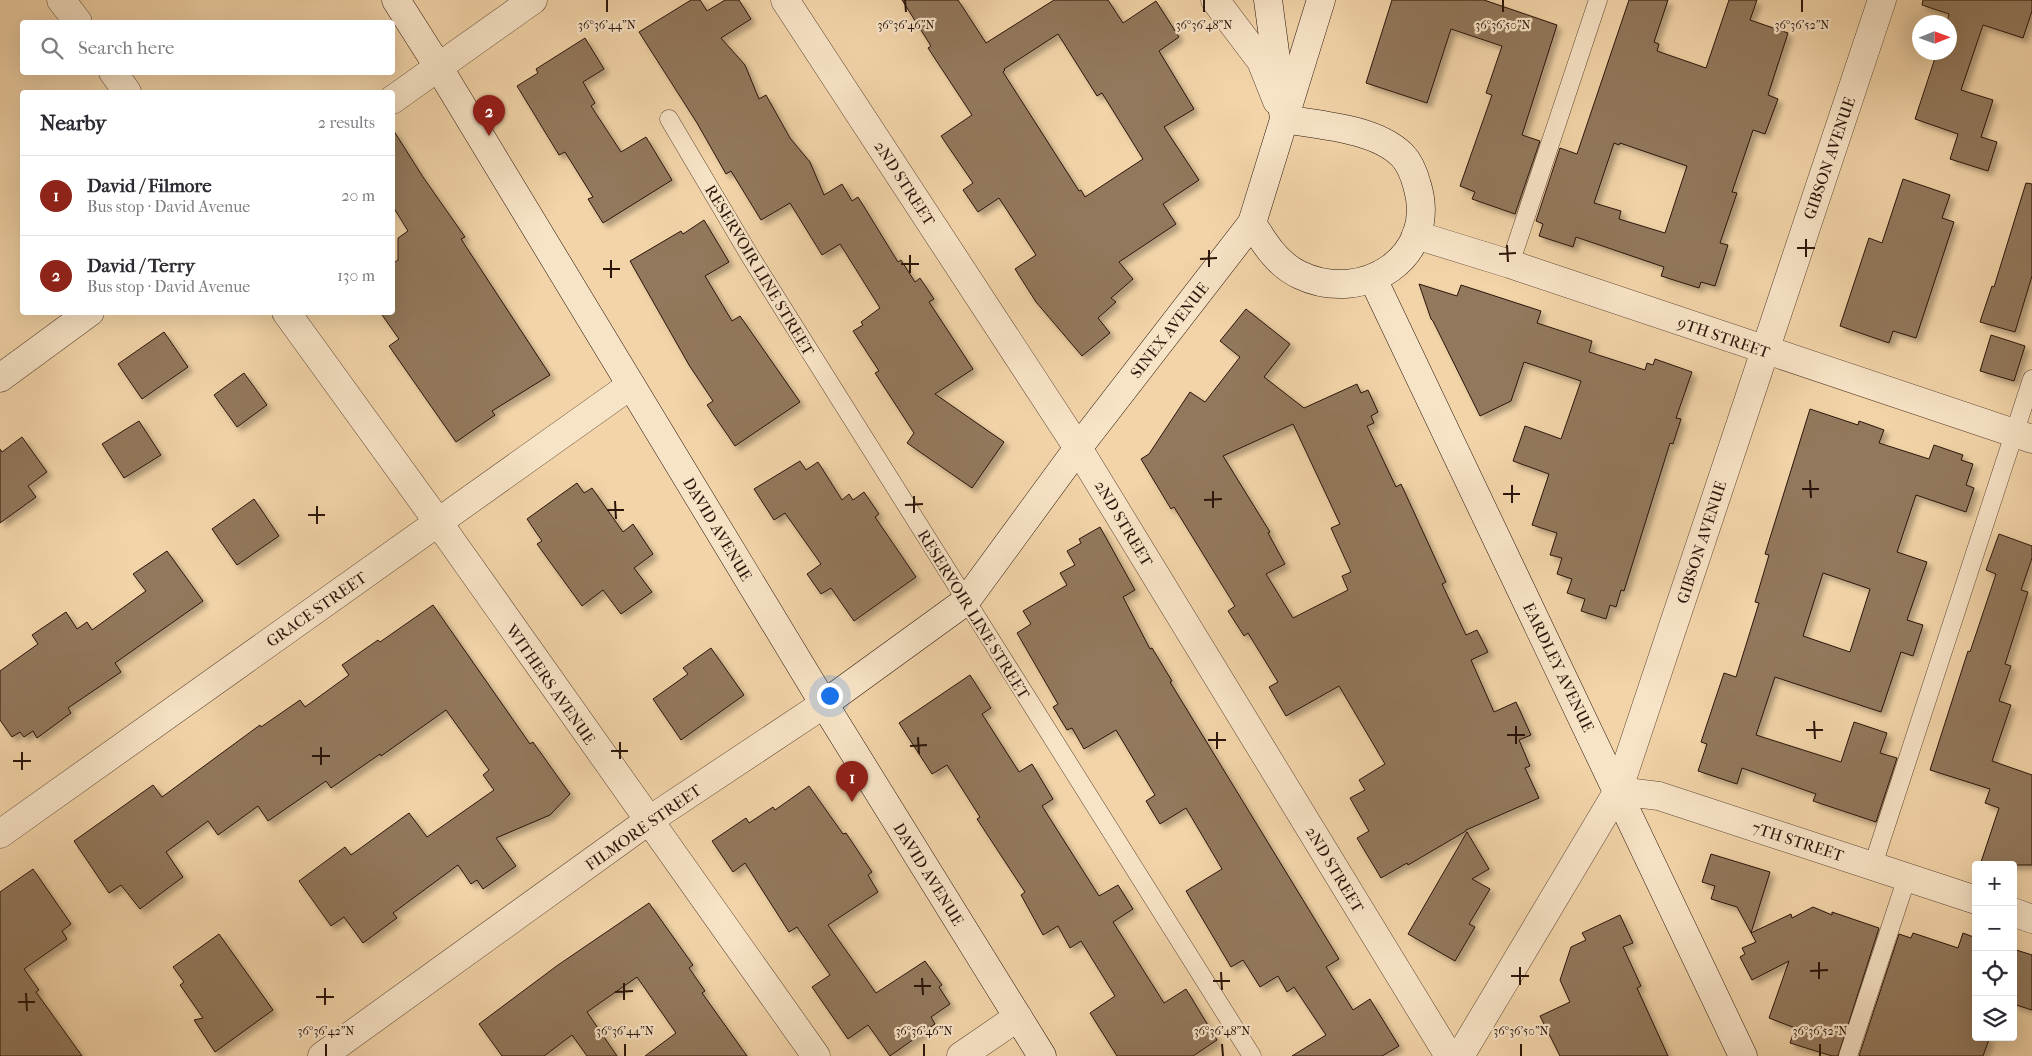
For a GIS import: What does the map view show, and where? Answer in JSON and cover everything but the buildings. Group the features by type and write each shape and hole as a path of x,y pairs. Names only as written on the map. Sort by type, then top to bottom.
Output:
{"street":[{"path":"62,0 77,20"},
{"name":"DAVID AVENUE","path":"396,0 824,704 1042,1056"},
{"path":"395,98 533,0"},
{"name":"2ND STREET","path":"786,0 1078,448 1448,1056"},
{"path":"1215,0 1260,61 1284,119"},
{"path":"1268,0 1284,119"},
{"name":"SINEX AVENUE","path":"966,601 1078,448 1252,223 1321,0"},
{"name":"GIBSON AVENUE","path":"1460,1056 1618,791 1882,0"},
{"path":"115,75 126,90"},
{"path":"1252,223 1265,246 1283,264 1300,275 1316,280 1352,284 1373,279 1392,266 1407,252 1416,235 1421,215 1419,192 1414,173 1402,155 1385,143 1358,132 1284,119"},
{"name":"9TH STREET","path":"1416,235 1510,264 2023,436"},
{"name":"EARDLEY AVENUE","path":"1373,279 1743,1056"},
{"path":"0,378 86,315"},
{"name":"WITHERS AVENUE","path":"288,315 438,522 816,1056"},
{"name":"GRACE STREET","path":"0,834 632,386"},
{"name":"FILMORE STREET","path":"322,1056 648,821 824,704 966,601"},
{"name":"7TH STREET","path":"1618,791 1659,796 1972,899"},
{"path":"2017,913 2032,919"},
{"path":"961,1056 1018,1017"}],"lane":[{"path":"1510,264 1598,0"},
{"name":"RESERVOIR LINE STREET","path":"669,119 750,256 1252,1056"},
{"path":"1873,865 2023,436 2032,380"},
{"path":"1848,1056 1907,877"}],"place":[{"name":"David / Terry","path":"489,136"},
{"name":"David / Filmore","path":"852,802"}]}
